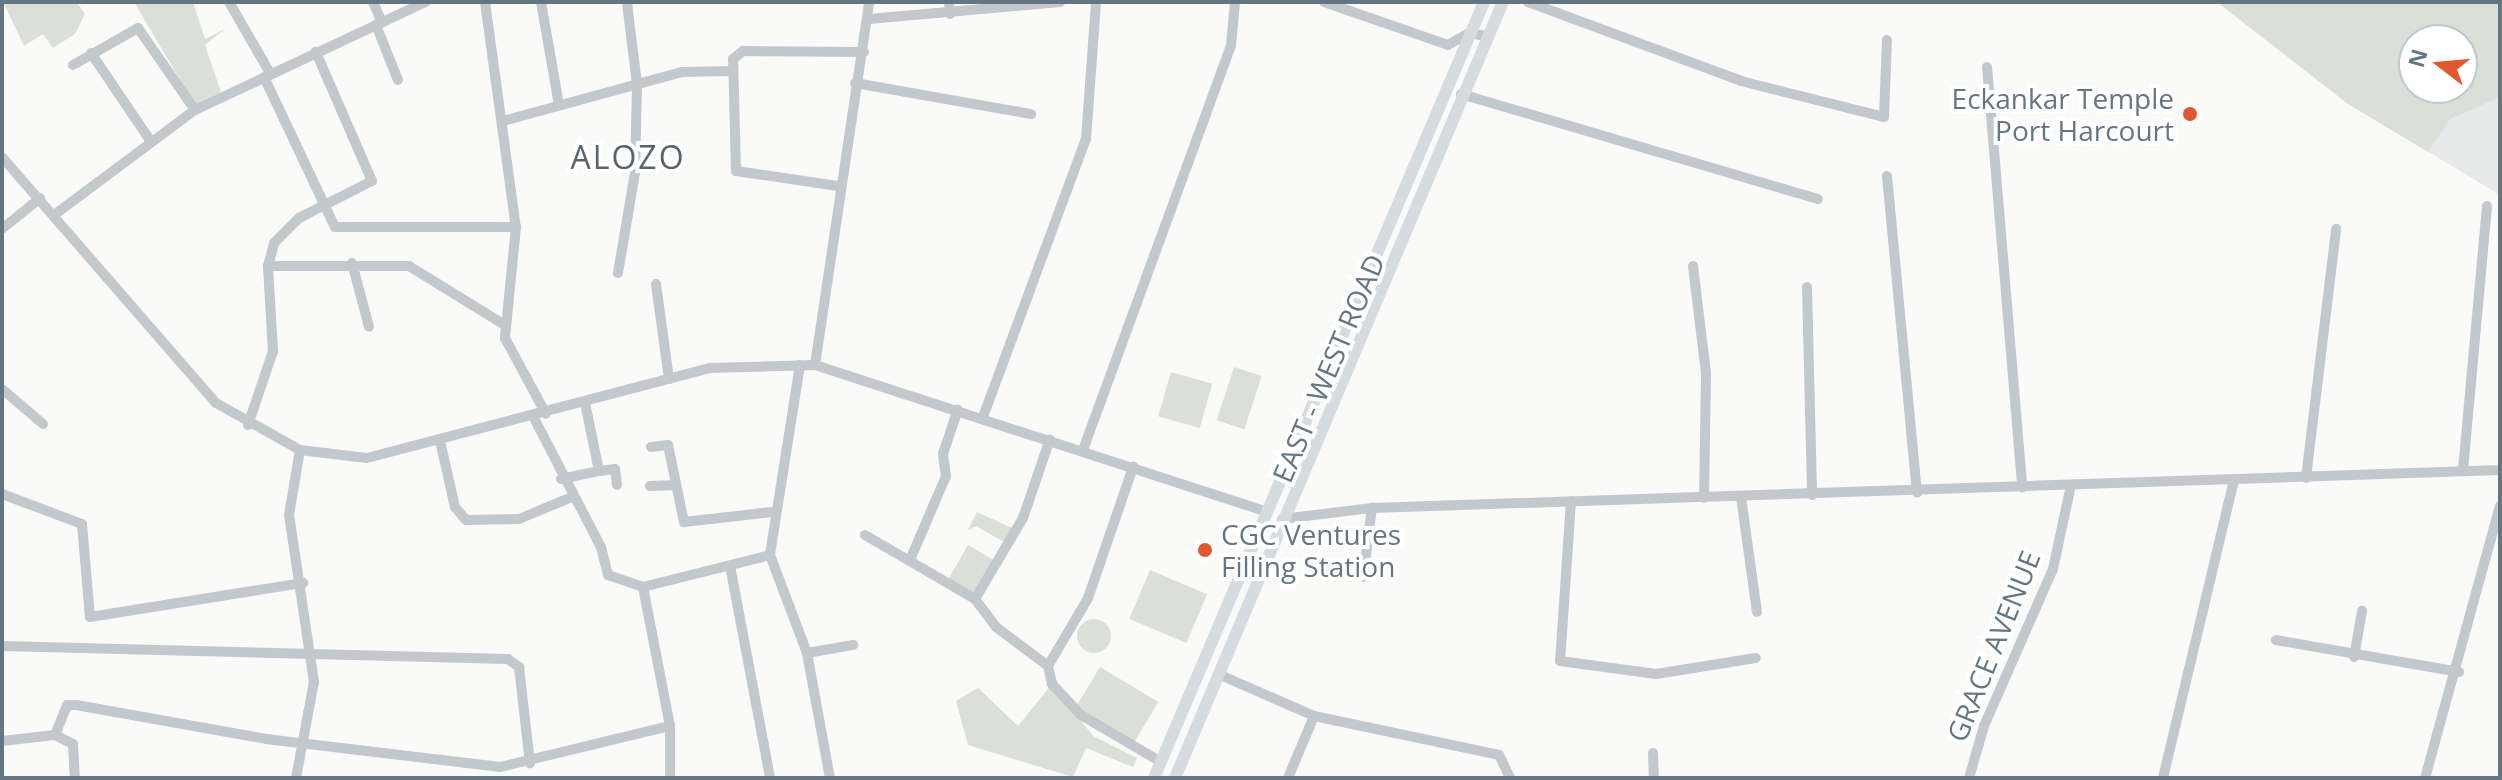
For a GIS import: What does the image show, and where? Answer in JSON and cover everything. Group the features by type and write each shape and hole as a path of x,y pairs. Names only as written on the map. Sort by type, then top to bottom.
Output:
{"main road":[{"name":"EAST - WEST ROAD","path":"1154,778 1484,2"},
{"name":"EAST - WEST ROAD","path":"1175,778 1461,94 1503,2"}],"street":[{"path":"229,2 310,162 325,206 340,229 516,227"},
{"path":"373,2 398,80"},
{"path":"54,215 150,140 195,110 426,2"},
{"path":"485,2 516,227 505,325 507,345 546,414"},
{"path":"541,2 559,105"},
{"path":"618,273 633,199 637,84 627,2"},
{"path":"815,365 838,186 855,83 864,52 869,2"},
{"path":"949,2 950,14"},
{"path":"869,19 1060,2"},
{"path":"983,417 1086,139 1096,2"},
{"path":"1083,450 1231,45 1235,2"},
{"path":"1324,2 1448,45 1469,33 1486,36"},
{"path":"1528,2 1741,81 1884,117 1887,40"},
{"path":"73,65 142,29 195,110"},
{"path":"838,186 736,171 732,71 743,51 864,52"},
{"path":"248,425 273,351 268,266 285,229 372,181 316,52"},
{"path":"91,53 150,140"},
{"path":"1987,67 2022,488"},
{"path":"503,121 682,72 732,71"},
{"path":"855,83 1031,114"},
{"path":"1461,94 1818,199"},
{"path":"2,157 191,377 248,425 300,450 349,459 534,418 710,368 815,365 1268,512"},
{"path":"1887,176 1917,493"},
{"path":"2,229 40,198"},
{"path":"2463,470 2487,206"},
{"path":"2306,478 2336,229"},
{"path":"268,266 390,261 422,271 505,325"},
{"path":"352,263 369,327"},
{"path":"1693,266 1706,374 1704,498"},
{"path":"656,284 669,379"},
{"path":"1807,287 1812,495"},
{"path":"800,365 772,512 770,555 807,653 830,778"},
{"path":"2,389 43,424"},
{"path":"585,403 599,471"},
{"path":"910,560 946,476 943,454 958,409"},
{"path":"534,418 608,575 643,587 731,571 770,555"},
{"path":"975,599 1023,518 1050,439"},
{"path":"440,441 455,507 466,520 519,519 572,497"},
{"path":"651,447 668,445 684,522 772,512"},
{"path":"296,778 312,651 303,583 289,515 300,450"},
{"path":"1048,666 1088,598 1133,467"},
{"path":"561,479 615,469 617,485"},
{"path":"1282,519 1372,508 1917,493 2500,470"},
{"path":"2163,778 2234,481"},
{"path":"650,486 676,485"},
{"name":"GRACE AVENUE","path":"1969,778 1984,726 2053,569 2071,485"},
{"path":"2,494 82,524 90,617 303,583"},
{"path":"1741,497 1757,612"},
{"path":"1571,501 1560,661 1656,674 1756,658"},
{"path":"2425,778 2459,672 2500,506"},
{"path":"1363,577 1372,508"},
{"path":"865,535 975,599 996,627 1048,666 1052,684 1081,715 1161,762"},
{"path":"731,571 770,778"},
{"path":"643,587 670,726 670,778"},
{"path":"2354,657 2362,611"},
{"path":"2276,640 2354,657 2459,672"},
{"path":"807,653 853,645"},
{"path":"2,646 312,651 515,662 530,763"},
{"path":"1218,674 1314,716 1499,755 1510,778"},
{"path":"55,735 67,705 76,705 468,767 530,763 670,726"},
{"path":"1288,778 1314,716"},
{"path":"2,741 55,735 78,749 75,778"},
{"path":"1653,753 1654,778"}],"shaded area":[{"path":"3,2 77,2 85,14 75,34 53,48 43,34 24,46"},
{"path":"134,2 193,2 205,39 225,29 205,45 221,92 195,105"},
{"path":"2217,2 2500,2 2500,195 2349,104"},
{"path":"2217,2 2500,2 2500,97 2450,119 2428,152 2348,104"},
{"path":"1234,367 1262,376 1244,429 1217,420"},
{"path":"1171,372 1212,384 1200,428 1158,416"},
{"path":"977,512 1012,528 1004,542 976,526 968,530"},
{"path":"968,545 996,561 976,595 948,579"},
{"path":"1150,570 1207,594 1186,643 1129,619"},
{"path":"1094,619 1106,624 1111,636 1106,648 1094,653 1082,648 1077,636 1082,624"},
{"path":"1100,667 1158,702 1134,742 1076,707"},
{"path":"1052,684 1093,736 1137,758 1133,767 1086,748 1073,777 968,745 956,701 978,688 1018,726"}],"place":[{"name":"Eckankar Temple Port Harcourt","path":"2190,114"},
{"name":"CGC Ventures Filling Station","path":"1205,550"}],"district":[{"name":"ALOZO","path":"628,157"}]}
